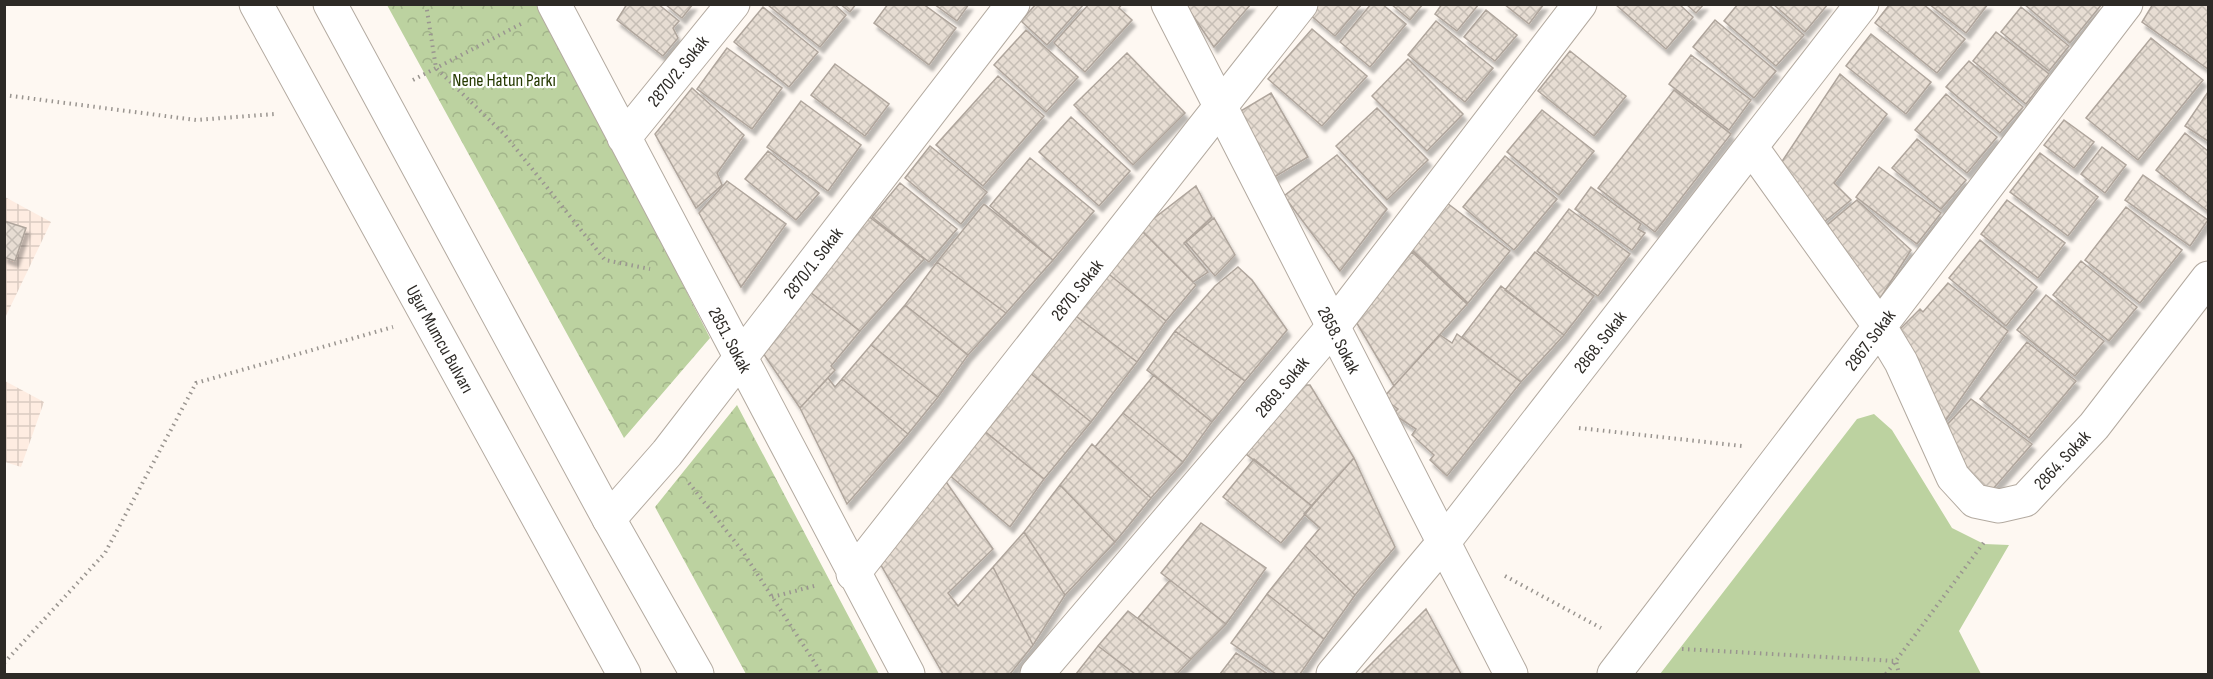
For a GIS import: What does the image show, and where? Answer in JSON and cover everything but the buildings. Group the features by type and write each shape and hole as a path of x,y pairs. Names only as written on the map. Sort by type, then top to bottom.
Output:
{"street":[{"name":"Uğur Mumcu Bulvarı","path":"256,4 624,675"},
{"path":"330,4 609,519 697,675"},
{"name":"2870/2. Sokak","path":"624,138 733,4"},
{"name":"2870/1. Sokak","path":"609,519 666,453 1013,4"},
{"name":"2858. Sokak","path":"1168,4 1511,675"},
{"name":"2870. Sokak","path":"853,574 1301,4"},
{"name":"2869. Sokak","path":"1037,675 1332,328 1580,4"},
{"name":"2868. Sokak","path":"1333,675 1443,543 1862,4"},
{"name":"2867. Sokak","path":"1614,675 2126,4"},
{"name":"2851. Sokak","path":"554,5 908,675"},
{"path":"1752,148 1880,327 1900,362 1953,477 1975,501 1999,506"},
{"name":"2864. Sokak","path":"1999,506 2025,500 2094,426 2208,278"}],"path":[{"path":"426,4 436,68 505,135 605,260 698,279"},
{"path":"380,97 554,5"},
{"path":"4,95 196,120 314,111"},
{"path":"4,663 105,553 196,383 428,317"},
{"path":"1537,423 1785,451"},
{"path":"666,453 743,552 822,675"},
{"path":"1886,675 1984,544 1999,506"},
{"path":"772,597 853,574"}],"shaded area":[{"path":"5,197 51,222 5,318"},
{"path":"5,381 44,402 21,467 5,462"}],"green space":[{"name":"Nene Hatun Parkı","path":"387,5 541,5 710,338 624,438"},
{"path":"737,405 879,674 746,674 655,507"},
{"path":"1874,414 1892,430 1952,528 1984,544 2009,545 1959,631 1981,674 1660,674 1857,419"}]}
